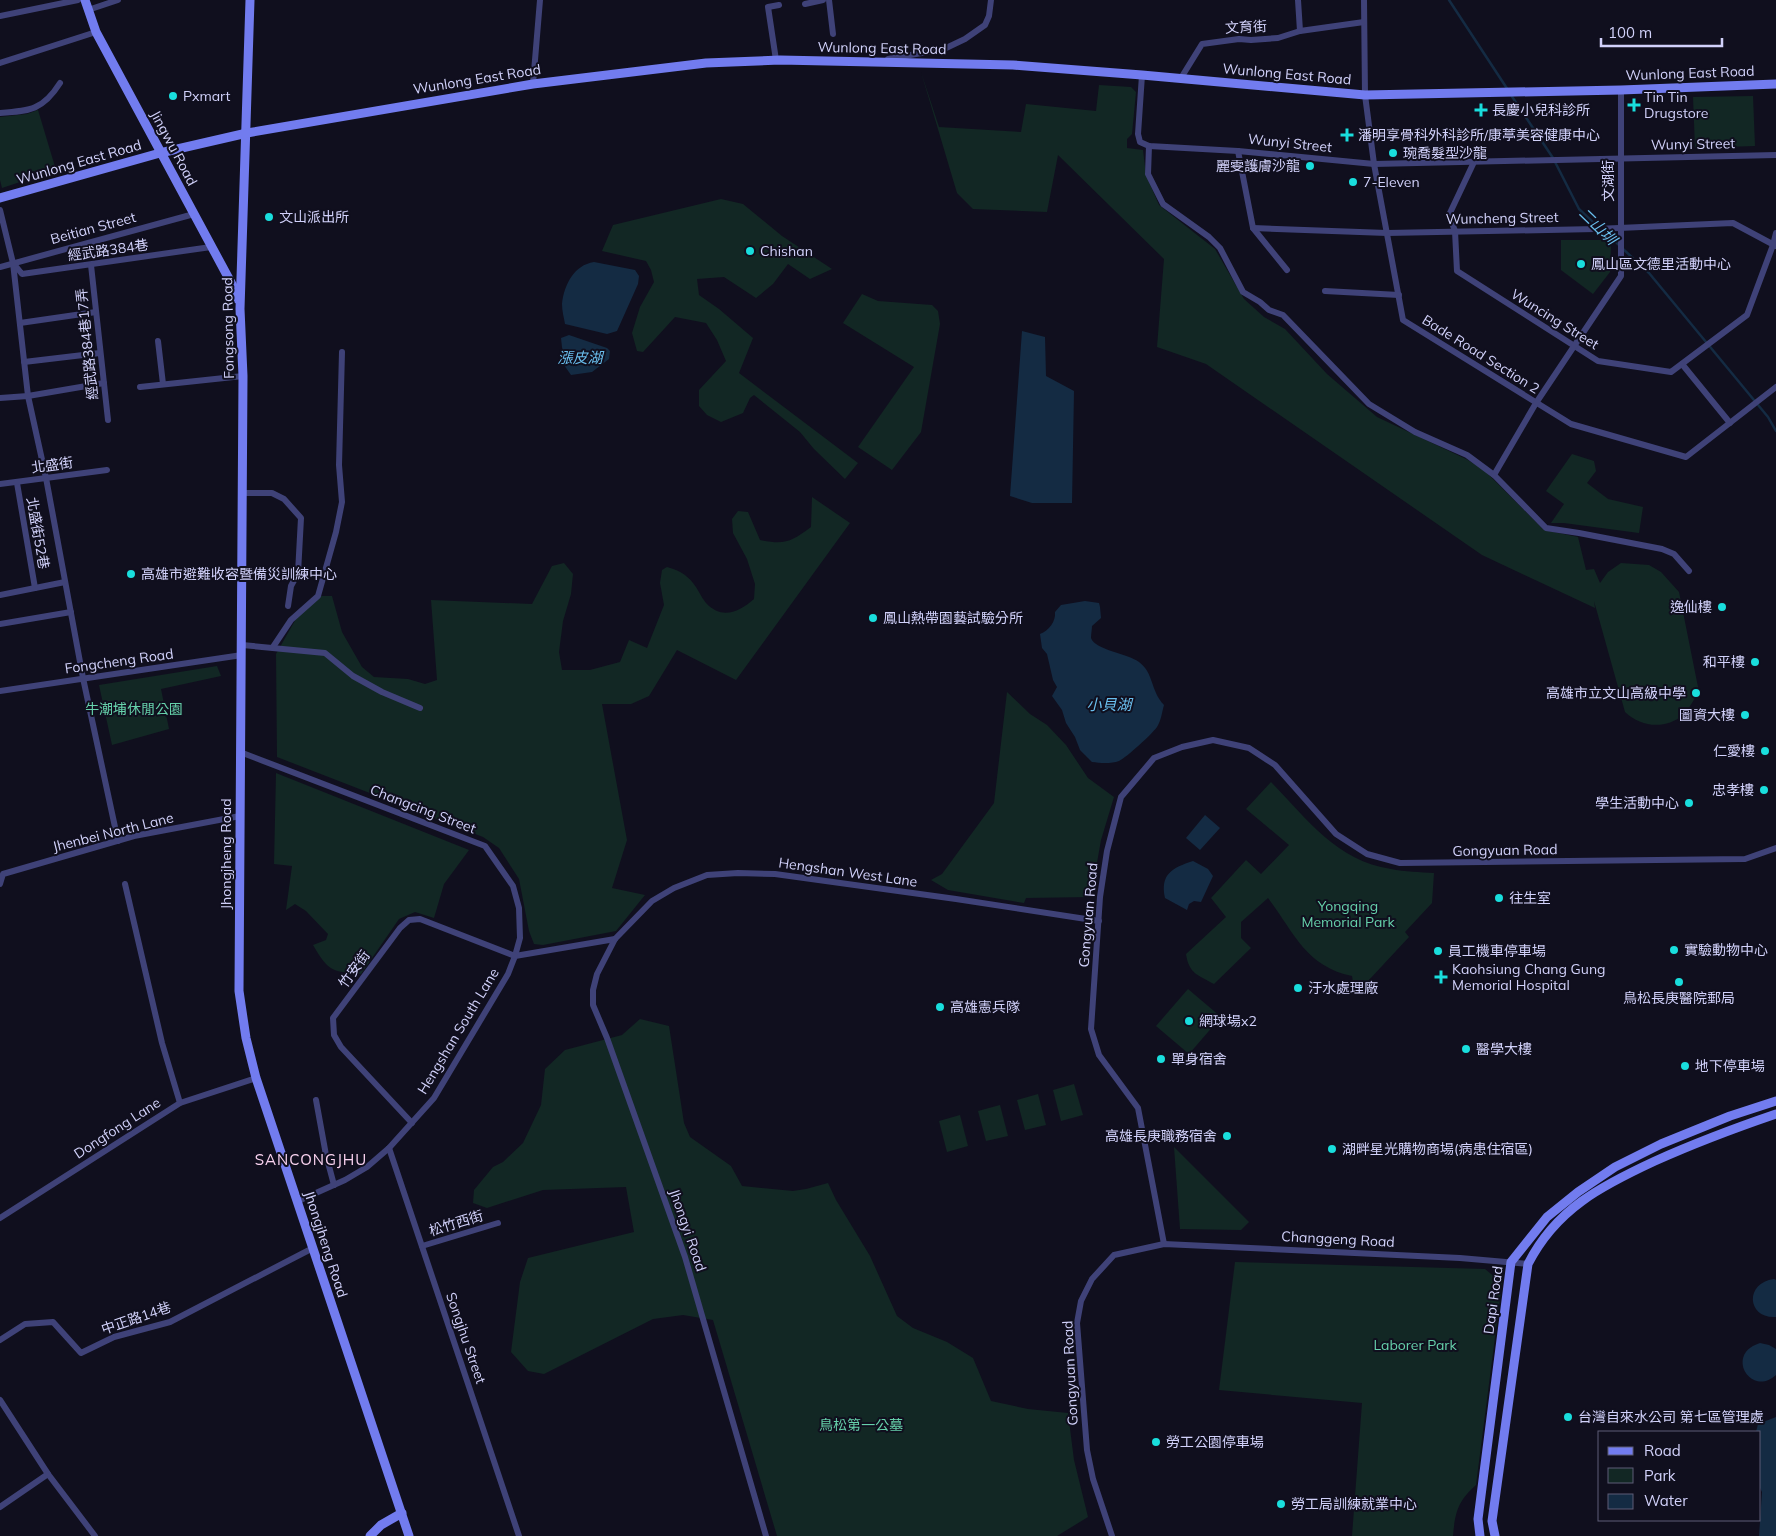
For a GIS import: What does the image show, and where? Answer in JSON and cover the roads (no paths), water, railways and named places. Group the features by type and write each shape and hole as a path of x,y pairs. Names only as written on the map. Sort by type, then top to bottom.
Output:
{"main road":[{"name":"Jingwu Road","path":"84,0 96,32 235,290 240,309"},
{"name":"Fongsong Road","path":"242,655 242,376 240,309 250,0"},
{"name":"Wunlong East Road","path":"0,198 160,153 247,133 533,84 706,63 776,60 1013,65 1365,95 1621,90 1776,84"},
{"name":"Jhongjheng Road","path":"242,655 239,991 246,1038 256,1078 409,1536"},
{"name":"Dapi Road","path":"1480,1536 1478,1519 1511,1262 1547,1217 1614,1167 1661,1144 1730,1116 1776,1101"},
{"path":"1495,1536 1492,1521 1528,1264 1537,1246 1560,1219 1590,1194 1622,1176 1699,1141 1776,1114"},
{"path":"370,1536 381,1525 402,1513"}],"street":[{"path":"0,16 78,0"},
{"path":"88,10 118,0"},
{"path":"533,84 540,0"},
{"path":"804,4 823,0"},
{"path":"829,0 833,34"},
{"path":"874,62 944,49 965,39 985,26 989,16 991,0"},
{"path":"1298,0 1300,31 1364,22"},
{"name":"Bade Road Section 2","path":"1364,0 1365,95 1374,164 1403,320 1571,424 1686,457 1776,387"},
{"path":"776,60 768,7 779,6"},
{"name":"文育街","path":"1181,78 1202,44 1239,38 1251,40 1278,38 1300,31"},
{"path":"0,63 96,32"},
{"path":"1142,75 1138,134 1140,142 1149,146 1148,174 1163,204 1209,237 1220,248 1243,292 1269,310 1283,315 1369,404 1414,432 1467,455 1494,475 1546,528 1662,549 1674,554 1689,571"},
{"path":"0,113 29,110 52,96 60,84"},
{"name":"文湖街","path":"1494,475 1536,402 1621,276 1621,90"},
{"name":"Wunyi Street","path":"1149,146 1238,151 1374,164 1776,155"},
{"path":"1238,151 1253,228 1288,270"},
{"name":"Wuncing Street","path":"1474,162 1449,215 1455,232 1457,272 1598,361 1671,372 1747,315 1775,246 1776,233"},
{"path":"0,210 13,263 28,396 118,841"},
{"name":"Beitian Street","path":"0,267 194,214"},
{"name":"Wuncheng Street","path":"1253,228 1455,232 1733,224 1775,246"},
{"name":"經武路384巷","path":"13,263 22,274 211,247"},
{"name":"經武路384巷17弄","path":"91,265 108,420"},
{"path":"1325,291 1399,295"},
{"path":"20,323 96,312"},
{"path":"158,341 163,384"},
{"path":"273,647 291,620 318,596 336,532 342,502 339,465 342,352"},
{"path":"24,362 100,353"},
{"path":"1682,364 1730,423"},
{"path":"140,387 242,376"},
{"path":"0,398 28,396 104,383"},
{"name":"北盛街","path":"0,484 107,470"},
{"name":"北盛街52巷","path":"17,483 35,588"},
{"path":"242,493 272,493 284,499 301,518 298,573 291,586 288,606"},
{"path":"0,595 65,582"},
{"path":"0,624 71,612"},
{"path":"242,645 325,653 353,676 382,692 420,708"},
{"name":"Fongcheng Road","path":"0,691 242,655"},
{"name":"Gongyuan Road","path":"1112,1536 1093,1479 1087,1450 1077,1323 1081,1300 1092,1279 1114,1255 1164,1244 1138,1108 1099,1055 1091,1029 1100,897 1107,851 1121,797 1154,758 1182,746 1213,740 1249,748 1275,765 1336,834 1367,854 1400,863 1745,859 1776,848"},
{"name":"Changcing Street","path":"240,752 485,846 513,886 519,908 520,938 516,956"},
{"name":"Jhenbei North Lane","path":"0,884 2,872 134,836 240,816"},
{"name":"Hengshan West Lane","path":"615,940 652,901 674,888 707,875 738,873 784,875 1099,921"},
{"path":"125,884 162,1043 180,1103"},
{"name":"竹安街","path":"412,1123 341,1047 334,1035 334,1018 400,928 409,920 420,919 516,956"},
{"path":"516,956 615,940"},
{"name":"Jhongyi Road","path":"615,940 597,974 592,990 593,1005 607,1038 685,1257 766,1536"},
{"name":"Hengshan South Lane","path":"298,1201 334,1185 367,1167 389,1148 412,1123 434,1098 508,974 516,956"},
{"name":"Dongfong Lane","path":"0,1218 180,1103 256,1078"},
{"path":"316,1100 334,1185"},
{"name":"Songjhu Street","path":"389,1148 520,1536"},
{"name":"松竹西街","path":"422,1246 498,1223"},
{"name":"Changgeng Road","path":"1164,1244 1460,1258 1528,1264"},
{"name":"中正路14巷","path":"0,1340 25,1324 53,1322 81,1353 114,1337 170,1322 313,1248"},
{"path":"0,1400 48,1474 94,1536"},
{"path":"0,1507 48,1474"}],"water":[{"path":"594,262 635,270 639,276 638,284 617,331 607,334 565,324 563,314 563,297 571,277 581,267"},
{"path":"1022,331 1045,337 1046,376 1074,391 1072,503 1032,503 1010,496"},
{"name":"漲皮湖","path":"569,335 607,348 610,351 609,359 592,372 571,375 564,365 561,338"},
{"name":"小貝湖","path":"1085,601 1099,603 1100,607 1101,618 1092,626 1091,638 1094,642 1105,649 1134,659 1144,666 1150,676 1156,694 1164,705 1160,722 1154,731 1139,746 1119,761 1113,763 1092,762 1080,750 1075,737 1066,723 1062,710 1052,696 1057,687 1053,680 1047,654 1042,648 1040,634 1051,625 1055,612 1061,605"},
{"path":"1205,815 1220,828 1200,850 1186,838"},
{"path":"1193,861 1208,869 1213,876 1201,902 1194,901 1189,904 1187,910 1165,898 1164,883 1169,873 1174,869"},
{"path":"1776,1280 1776,1317 1766,1316 1759,1312 1753,1300 1754,1293 1758,1287 1764,1282"},
{"path":"1760,1343 1776,1349 1776,1375 1767,1381 1758,1381 1750,1378 1745,1372 1743,1364 1744,1356 1749,1348"},
{"path":"1776,1417 1776,1536 1759,1536 1762,1492 1761,1431 1756,1431 1758,1424"}],"waterway":[{"name":"二山圳","path":"1449,0 1508,90"},
{"name":"二山圳","path":"1511,95 1553,158 1579,209 1598,227"},
{"name":"二山圳","path":"1603,230 1619,245"},
{"name":"二山圳","path":"1623,249 1649,273 1768,417 1776,431"}],"place":[{"name":"Pxmart","path":"173,96"},
{"name":"Tin Tin Drugstore","path":"1634,105"},
{"name":"長慶小兒科診所","path":"1481,110"},
{"name":"潘明享骨科外科診所/康葶美容健康中心","path":"1347,135"},
{"name":"琬喬髮型沙龍","path":"1393,153"},
{"name":"麗雯護膚沙龍","path":"1310,166"},
{"name":"7-Eleven","path":"1353,182"},
{"name":"文山派出所","path":"269,217"},
{"name":"Chishan","path":"750,251"},
{"name":"鳳山區文德里活動中心","path":"1581,264"},
{"name":"高雄市避難收容暨備災訓練中心","path":"131,574"},
{"name":"逸仙樓","path":"1722,607"},
{"name":"鳳山熱帶園藝試驗分所","path":"873,618"},
{"name":"和平樓","path":"1755,662"},
{"name":"高雄市立文山高級中學","path":"1696,693"},
{"name":"圖資大樓","path":"1745,715"},
{"name":"仁愛樓","path":"1765,751"},
{"name":"忠孝樓","path":"1764,790"},
{"name":"學生活動中心","path":"1689,803"},
{"name":"往生室","path":"1499,898"},
{"name":"實驗動物中心","path":"1674,950"},
{"name":"員工機車停車場","path":"1438,951"},
{"name":"Kaohsiung Chang Gung Memorial Hospital","path":"1441,977"},
{"name":"鳥松長庚醫院郵局","path":"1679,982"},
{"name":"汙水處理廠","path":"1298,988"},
{"name":"高雄憲兵隊","path":"940,1007"},
{"name":"網球場x2","path":"1189,1021"},
{"name":"醫學大樓","path":"1466,1049"},
{"name":"單身宿舍","path":"1161,1059"},
{"name":"地下停車場","path":"1685,1066"},
{"name":"高雄長庚職務宿舍","path":"1227,1136"},
{"name":"湖畔星光購物商場(病患住宿區)","path":"1332,1149"},
{"name":"台灣自來水公司 第七區管理處","path":"1568,1417"},
{"name":"勞工公園停車場","path":"1156,1442"},
{"name":"勞工局訓練就業中心","path":"1281,1504"}],"district":[{"name":"SANCONGJHU","path":"311,1159"}],"park label":[{"name":"牛潮埔休閒公園","path":"134,709"},
{"name":"Yongqing Memorial Park","path":"1348,914"},
{"name":"Laborer Park","path":"1415,1345"},
{"name":"鳥松第一公墓","path":"861,1425"}]}
